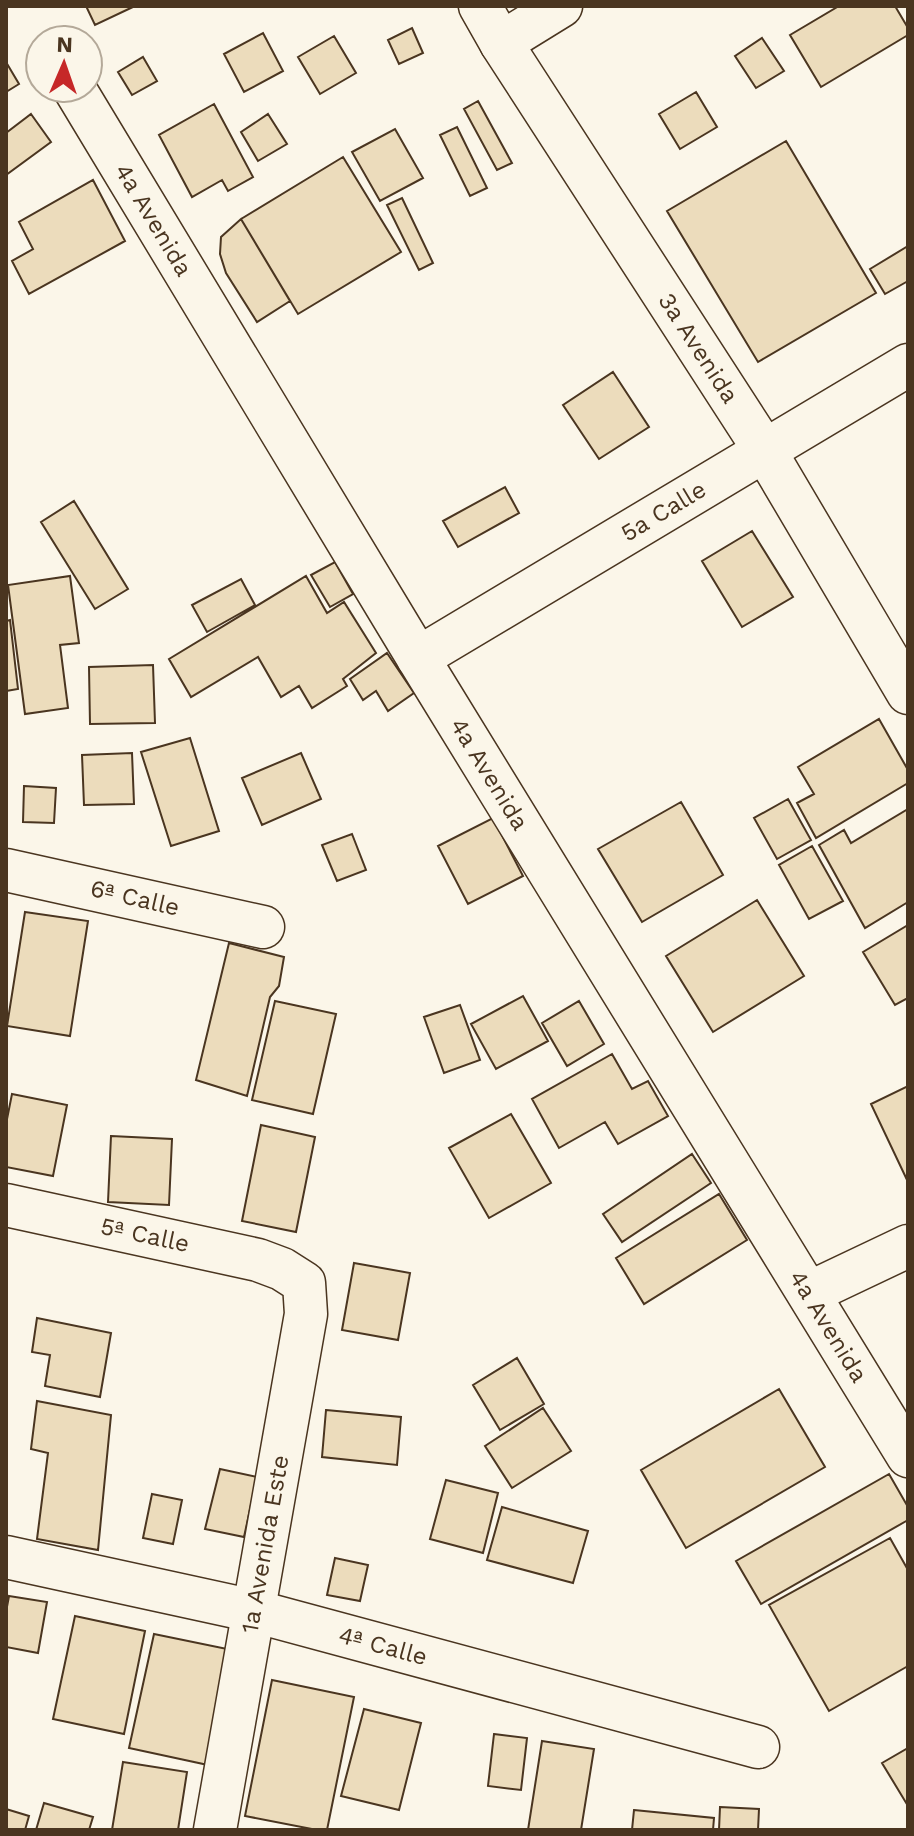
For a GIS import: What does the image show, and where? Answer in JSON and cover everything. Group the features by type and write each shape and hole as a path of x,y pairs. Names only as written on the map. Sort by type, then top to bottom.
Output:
{"street":[{"name":"3a Avenida","path":"480,6 765,451 908,693"},
{"path":"501,43 561,6"},
{"name":"4a Avenida","path":"84,104 418,658 908,1456"},
{"name":"5a Calle","path":"418,658 908,365"},
{"name":"6ª Calle","path":"6,870 263,927"},
{"name":"5ª Calle","path":"6,1205 258,1260 282,1269"},
{"path":"809,1293 908,1246"},
{"name":"1a Avenida Este","path":"215,1830 306,1314 304,1283 282,1269"},
{"name":"4ª Calle","path":"6,1557 254,1611 758,1747"}],"building":[{"path":"86,6 135,6 97,24"},
{"path":"839,6 895,6 908,28 908,35 821,87 790,35"},
{"path":"412,28 423,53 399,64 388,40"},
{"path":"263,33 283,71 244,92 224,54"},
{"path":"334,36 356,73 320,94 298,57"},
{"path":"762,38 784,71 756,88 735,56"},
{"path":"143,57 157,81 132,95 118,72"},
{"path":"6,62 19,84 6,92"},
{"path":"696,92 717,127 680,149 659,114"},
{"path":"478,101 512,163 497,170 464,109"},
{"path":"214,104 253,177 228,191 222,180 192,197 159,135"},
{"path":"31,114 51,142 6,175 6,133"},
{"path":"268,114 287,144 258,161 241,132"},
{"path":"457,127 487,188 470,196 440,135"},
{"path":"395,129 423,178 380,201 352,152"},
{"path":"786,141 876,293 758,362 667,211"},
{"path":"343,157 401,252 298,314 241,219"},
{"path":"93,180 125,241 29,294 12,261 33,249 19,222"},
{"path":"402,198 433,263 419,270 387,205"},
{"path":"241,219 290,301 257,322 226,273 220,254 221,237"},
{"path":"908,246 908,281 885,294 870,269"},
{"path":"613,372 649,427 599,459 563,405"},
{"path":"505,487 519,513 458,547 443,521"},
{"path":"74,501 128,589 95,609 41,522"},
{"path":"752,531 793,597 742,627 702,561"},
{"path":"335,562 353,594 330,607 311,575"},
{"path":"70,576 79,643 60,645 68,708 25,714 8,585"},
{"path":"306,576 327,613 344,602 376,653 343,679 347,686 312,708 299,686 281,697 258,657 191,697 169,659"},
{"path":"241,579 255,605 207,632 192,605"},
{"path":"10,620 18,689 6,691 6,621"},
{"path":"387,653 414,693 388,711 376,691 363,700 350,679"},
{"path":"153,665 155,723 90,724 89,667"},
{"path":"879,719 908,770 908,783 816,838 797,803 814,794 798,767"},
{"path":"190,738 219,831 171,846 141,752"},
{"path":"132,753 134,804 84,805 82,755"},
{"path":"301,753 321,799 262,825 242,778"},
{"path":"24,786 56,788 54,823 23,822"},
{"path":"788,799 811,840 777,859 754,818"},
{"path":"681,802 723,875 642,922 598,849"},
{"path":"908,809 908,902 865,928 819,845 844,830 851,843"},
{"path":"493,818 523,876 468,904 438,846"},
{"path":"352,834 366,870 337,881 322,845"},
{"path":"812,846 843,901 809,919 779,865"},
{"path":"757,900 804,976 713,1032 666,956"},
{"path":"25,912 88,921 70,1036 7,1026"},
{"path":"908,925 908,998 895,1005 863,952"},
{"path":"229,943 284,957 279,986 270,997 247,1096 196,1080"},
{"path":"523,996 548,1041 496,1069 471,1024"},
{"path":"275,1001 336,1014 313,1114 252,1100"},
{"path":"579,1001 604,1044 567,1066 542,1023"},
{"path":"460,1005 480,1060 444,1073 424,1017"},
{"path":"612,1054 632,1089 648,1081 668,1116 618,1144 605,1122 559,1148 532,1099"},
{"path":"908,1086 908,1182 871,1104"},
{"path":"12,1094 67,1105 53,1176 6,1167 6,1124"},
{"path":"511,1114 551,1183 489,1218 449,1148"},
{"path":"261,1125 315,1137 296,1232 242,1221"},
{"path":"111,1136 172,1139 169,1205 108,1202"},
{"path":"692,1154 711,1183 622,1242 603,1214"},
{"path":"719,1194 747,1240 644,1304 616,1258"},
{"path":"354,1263 410,1273 398,1340 342,1330"},
{"path":"37,1318 111,1333 100,1397 45,1386 50,1355 32,1352"},
{"path":"517,1358 544,1404 500,1430 473,1385"},
{"path":"779,1389 825,1467 686,1548 641,1470"},
{"path":"37,1401 111,1415 98,1550 37,1539 48,1453 31,1449"},
{"path":"543,1408 571,1451 512,1488 485,1446"},
{"path":"326,1410 401,1417 397,1465 322,1457"},
{"path":"220,1469 257,1477 244,1537 205,1529"},
{"path":"889,1474 908,1507 908,1520 761,1604 736,1561"},
{"path":"446,1480 498,1493 483,1553 430,1539"},
{"path":"152,1494 182,1500 173,1544 143,1538"},
{"path":"502,1507 588,1531 573,1583 487,1560"},
{"path":"890,1538 908,1570 908,1666 829,1711 769,1605"},
{"path":"335,1558 368,1565 360,1601 327,1595"},
{"path":"9,1596 47,1602 38,1653 6,1647"},
{"path":"75,1616 145,1631 124,1734 53,1719"},
{"path":"154,1634 232,1650 208,1765 129,1748"},
{"path":"272,1680 354,1697 327,1830 245,1816"},
{"path":"364,1709 421,1723 399,1810 341,1796"},
{"path":"494,1734 527,1738 521,1790 488,1786"},
{"path":"542,1741 594,1749 581,1830 528,1830"},
{"path":"908,1748 908,1806 882,1763"},
{"path":"123,1762 187,1772 178,1830 112,1830"},
{"path":"44,1803 93,1817 89,1830 36,1830"},
{"path":"720,1807 759,1809 758,1830 719,1830"},
{"path":"6,1809 29,1816 25,1830 6,1830"},
{"path":"634,1810 714,1818 713,1830 632,1830"}]}
